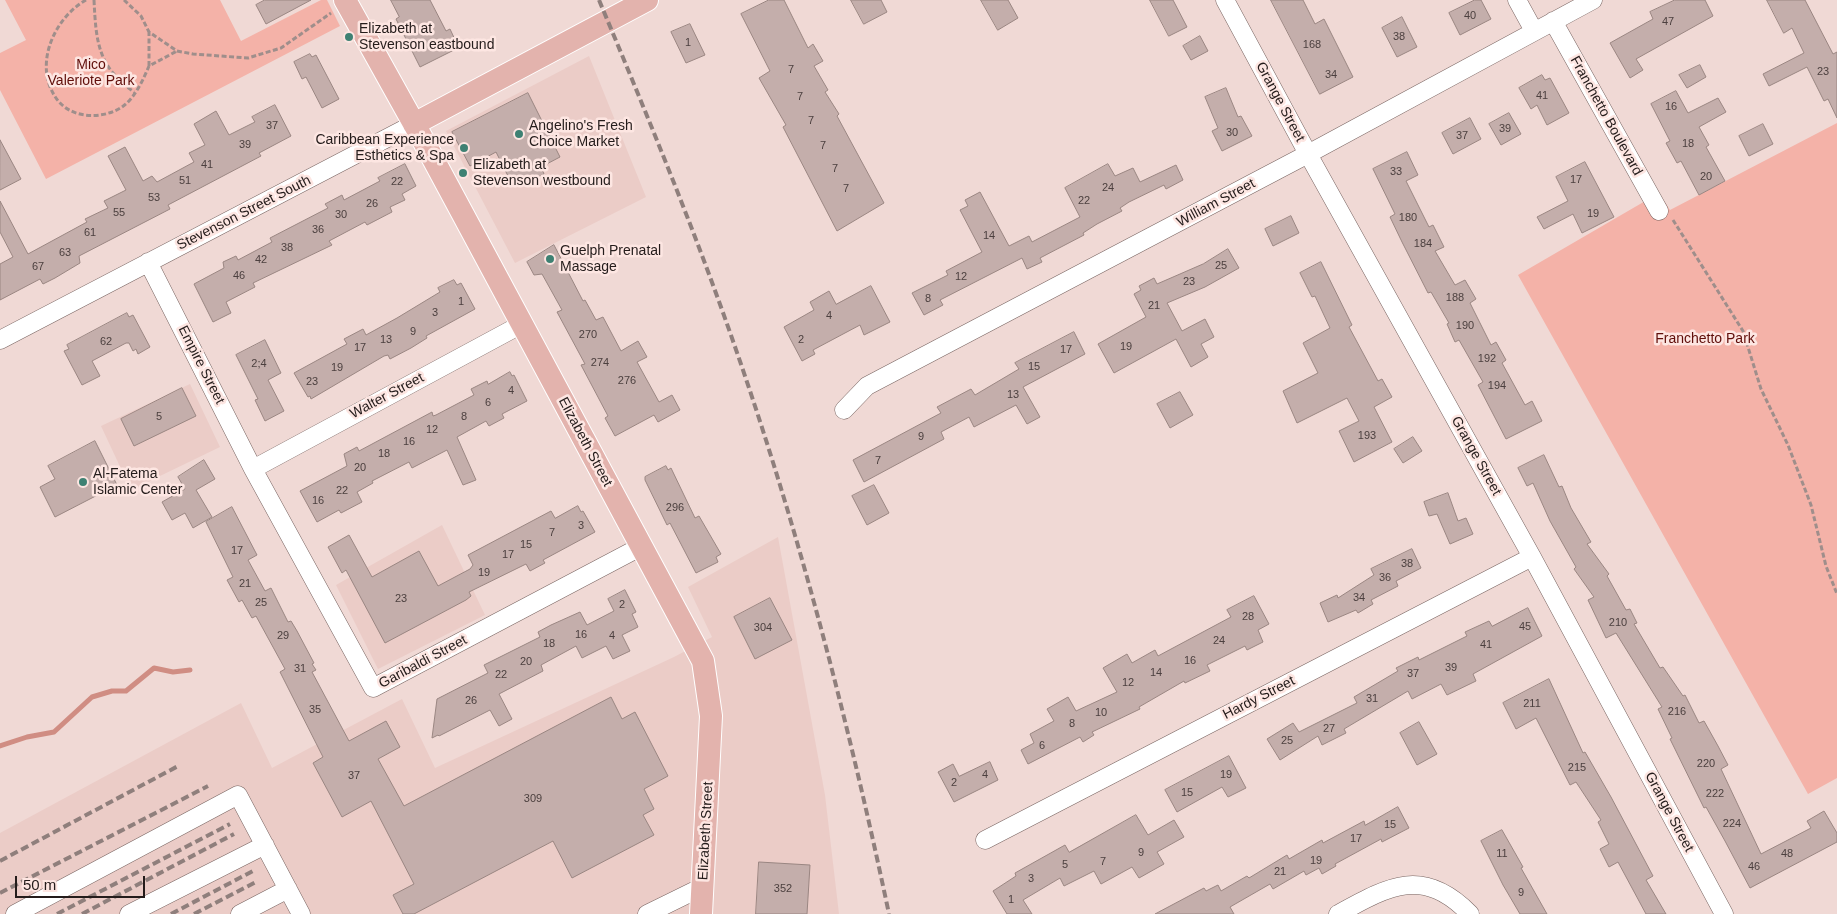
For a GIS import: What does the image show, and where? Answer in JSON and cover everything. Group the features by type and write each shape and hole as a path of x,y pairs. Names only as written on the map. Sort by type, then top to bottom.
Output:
{"main road":[{"name":"Stevenson Street South","path":"414,124 647,0"},
{"name":"Elizabeth Street","path":"346,2 414,124 703,661 711,716 701,914"}],"street":[{"name":"Grange Street","path":"1225,0 1308,154 1532,556 1724,914"},
{"path":"1517,0 1534,31"},
{"name":"William Street","path":"844,410 867,386 1308,154 1553,21 1571,5 1593,0"},
{"name":"Franchetto Boulevard","path":"1553,21 1659,211"},
{"name":"Stevenson Street South","path":"2,334 148,262 414,124"},
{"name":"Empire Street","path":"148,262 253,468"},
{"name":"Walter Street","path":"253,468 522,324"},
{"name":"Garibaldi Street","path":"253,468 373,688 642,546"},
{"name":"Hardy Street","path":"986,840 1532,556"},
{"path":"15,914 238,795 301,914"},
{"path":"129,914 264,845"},
{"path":"1338,914 1377,893 1405,885 1431,886 1455,899 1470,914"},
{"path":"647,914 702,887"},
{"path":"240,914 288,889"}],"path":[{"path":"86,0 73,8 58,25 48,48 48,75 56,98 66,109 80,115 100,115 122,107 142,84 149,66 149,32 141,16 124,0"},
{"path":"94,0 95,33 99,49 108,68 119,82 134,92"},
{"path":"149,32 177,51 248,58 281,48 346,2"},
{"path":"149,66 177,51"},
{"path":"1659,211 1670,215 1743,331 1761,389 1788,445 1811,505 1826,566 1837,594"}],"shaded area":[{"path":"589,56 646,197 515,263 446,131"},
{"path":"190,384 220,447 131,490 101,426"},
{"path":"442,525 485,615 378,669 336,585"},
{"path":"778,537 825,795 839,914 0,914 0,833 241,703 272,768 402,699 435,768 674,657 712,637 688,587"}],"green space":[{"name":"Mico Valeriote Park","path":"5,0 220,0 241,41 321,0 327,0 340,26 46,179 0,90 0,53 26,40"},
{"name":"Franchetto Park","path":"1837,123 1837,778 1808,794 1518,275 1659,193 1670,210"}],"building":[{"path":"265,0 311,0 266,24 256,5"},
{"path":"391,0 430,0 446,31 450,29 457,44 454,46 456,49 420,67 396,19 399,17"},
{"path":"769,0 784,0 808,48 813,44 823,61 814,66 828,90 825,92 839,114 837,116 884,203 837,231 783,127 786,125 759,78 770,71 741,14"},
{"path":"851,0 881,0 887,12 864,24"},
{"path":"981,0 1008,0 1018,18 998,30"},
{"path":"1150,0 1173,0 1187,27 1169,36"},
{"path":"1271,0 1303,0 1315,24 1324,19 1353,77 1320,94"},
{"path":"1475,0 1481,0 1491,19 1460,35 1449,13"},
{"path":"1675,0 1705,0 1713,16 1636,59 1643,70 1630,78 1610,43 1653,19 1650,12"},
{"path":"1767,0 1805,0 1833,54 1837,52 1837,118 1828,99 1824,101 1807,67 1769,86 1763,74 1804,53 1792,28 1784,33"},
{"path":"1402,17 1417,47 1397,57 1382,28"},
{"path":"690,24 705,55 686,63 671,32"},
{"path":"1200,36 1208,51 1191,60 1183,46"},
{"path":"310,54 312,57 316,55 339,99 322,108 306,77 302,79 294,62"},
{"path":"1700,65 1706,77 1687,88 1679,75"},
{"path":"1542,75 1545,80 1550,78 1569,113 1547,125 1537,105 1531,109 1519,88"},
{"path":"1226,88 1238,117 1241,116 1252,136 1222,151 1212,131 1218,128 1205,97"},
{"path":"1676,91 1688,113 1718,98 1726,112 1699,127 1709,145 1706,147 1725,181 1699,195 1681,161 1677,163 1666,143 1670,141 1651,104"},
{"name":"Angelino's Fresh Choice Market","path":"528,93 560,157 541,167 544,174 528,182 525,176 511,182 496,152 470,166 452,132"},
{"path":"275,105 291,136 259,153 261,156 168,205 170,209 79,256 80,263 55,278 43,284 40,279 0,300 0,264 13,257 0,232 0,201 28,254 87,222 85,219 108,208 104,201 126,190 108,156 125,147 143,181 152,176 157,182 194,162 189,153 205,145 194,124 216,111 229,135 255,122 252,117"},
{"path":"1509,113 1521,134 1501,145 1489,124"},
{"path":"1470,118 1481,139 1453,154 1442,133"},
{"path":"1763,124 1773,144 1749,156 1739,136"},
{"path":"0,140 21,179 0,190"},
{"path":"1407,152 1418,175 1406,181 1429,227 1433,225 1444,247 1435,251 1455,285 1465,280 1476,299 1470,303 1491,345 1496,342 1506,360 1502,363 1525,405 1532,401 1542,421 1506,439 1478,385 1483,382 1459,340 1455,342 1447,324 1449,323 1431,292 1428,293 1402,242 1390,217 1395,214 1373,169"},
{"path":"1585,162 1614,217 1582,233 1573,214 1544,229 1537,217 1568,201 1556,177"},
{"path":"405,164 416,186 402,194 405,200 390,207 392,212 367,225 365,222 329,241 332,245 253,283 255,287 226,302 231,313 213,322 194,284 224,268 223,262 236,256 238,260 272,242 270,238 328,208 325,204 342,195 344,200 380,181 378,178"},
{"path":"1108,164 1115,176 1133,168 1140,182 1176,165 1183,180 1166,189 1164,185 1129,202 1120,208 1122,211 1097,224 1083,233 1084,235 1040,258 1042,262 1027,269 1022,258 940,300 943,305 924,315 912,293 948,275 946,271 982,252 960,210 968,206 965,200 980,192 1009,246 1029,236 1032,242 1080,217 1065,188"},
{"path":"1291,216 1299,233 1273,246 1265,229"},
{"path":"554,245 583,301 585,300 596,320 603,317 621,351 638,341 647,357 637,362 659,402 672,395 680,410 658,422 654,415 615,436 605,418 608,416 581,365 585,364 557,312 562,310 542,274 534,275 527,262"},
{"path":"1228,249 1239,268 1205,287 1167,303 1182,331 1205,319 1214,337 1201,344 1208,357 1191,367 1176,339 1114,373 1098,344 1146,317 1134,294 1141,290 1139,286 1154,278 1157,284 1203,264"},
{"path":"1321,262 1352,325 1349,327 1378,381 1382,379 1392,397 1374,407 1392,442 1354,462 1339,431 1359,421 1347,398 1297,423 1283,391 1318,373 1303,343 1330,328 1315,296 1312,297 1300,273"},
{"path":"454,280 457,285 461,283 475,309 426,336 427,338 411,348 390,359 388,355 384,356 311,399 310,396 308,397 294,373 347,344 344,339 363,329 366,335 440,292 438,288"},
{"path":"871,286 890,322 864,335 860,325 813,350 815,354 802,361 784,327 814,310 810,302 829,291 836,304"},
{"path":"127,313 129,317 133,315 150,347 138,354 136,349 133,351 129,343 126,343 92,361 100,376 82,385 64,351 69,349 67,345"},
{"path":"1074,332 1085,354 1023,387 1040,417 1027,424 1016,405 974,427 969,417 941,432 944,439 864,482 853,460 941,413 937,407 971,389 975,395 1019,369 1015,363"},
{"path":"265,340 281,373 268,380 284,411 265,421 255,400 258,399 236,355"},
{"path":"510,372 512,376 514,375 527,401 502,414 504,418 489,426 486,421 457,437 476,480 463,485 447,450 412,468 409,462 372,481 373,483 357,492 362,502 341,513 339,510 317,522 300,491 347,466 344,454 357,447 359,451 432,412 433,416 436,415 474,395 471,389 487,381 488,384"},
{"path":"182,388 196,416 134,446 121,419"},
{"path":"1180,392 1193,415 1170,428 1157,404"},
{"path":"1413,437 1422,451 1403,463 1394,449"},
{"name":"Al-Fatema Islamic Center","path":"95,441 117,485 55,517 40,487 55,479 48,466"},
{"path":"1544,455 1559,487 1562,486 1571,508 1591,542 1587,544 1609,574 1607,576 1626,610 1630,609 1637,623 1634,624 1660,668 1663,667 1683,696 1685,695 1699,723 1704,721 1718,746 1728,765 1721,769 1761,854 1811,828 1807,821 1824,811 1837,833 1837,842 1750,888 1706,807 1704,808 1670,739 1672,738 1658,709 1662,707 1616,633 1606,638 1588,600 1594,597 1574,569 1576,567 1550,521 1533,483 1527,486 1518,468"},
{"path":"204,460 215,479 196,490 212,517 193,528 185,513 172,520 162,502 185,489 178,477"},
{"path":"666,466 668,470 671,468 695,518 699,516 721,554 716,557 718,562 696,573 670,523 667,525 645,480 645,477"},
{"path":"874,485 889,513 867,525 852,496"},
{"path":"1448,493 1458,521 1466,518 1473,534 1450,544 1437,514 1429,516 1424,502"},
{"path":"578,506 595,532 543,560 545,563 530,571 526,564 469,592 471,596 466,600 385,643 346,570 342,573 328,547 349,535 372,577 419,551 438,586 470,569 473,565 468,555 551,511 555,518"},
{"path":"232,507 257,555 248,560 265,591 271,588 288,622 291,621 297,631 314,663 312,664 316,670 312,672 349,741 386,721 400,747 378,759 404,806 611,697 622,719 635,712 668,776 644,789 654,809 643,815 654,835 572,878 553,841 414,914 403,914 393,895 414,884 371,801 342,817 313,763 323,757 280,672 285,669 256,616 252,618 242,600 239,602 227,580 233,577 206,522"},
{"path":"1412,549 1421,568 1396,581 1398,586 1371,600 1373,604 1358,613 1356,610 1328,622 1320,603 1337,595 1338,598 1374,575 1371,569"},
{"path":"625,590 636,612 632,614 638,627 622,635 630,651 613,659 606,646 582,658 576,646 541,665 543,671 499,694 512,719 499,726 490,710 432,738 437,699 488,673 484,665 540,637 538,632 551,625 580,612 587,625 614,611 608,599"},
{"path":"1254,596 1269,624 1258,630 1263,642 1247,650 1245,646 1207,665 1210,671 1185,683 1184,681 1139,707 1140,709 1092,732 1094,735 1083,742 1080,737 1028,764 1021,750 1034,743 1030,734 1054,721 1047,709 1068,697 1076,711 1117,692 1103,668 1127,654 1132,663 1155,650 1158,656 1231,617 1227,610"},
{"path":"770,598 792,640 755,659 734,617"},
{"path":"1528,608 1542,636 1473,674 1476,681 1447,695 1441,684 1412,699 1408,691 1344,729 1346,733 1322,745 1318,736 1280,760 1267,739 1293,723 1299,732 1357,703 1354,697 1398,671 1396,668 1418,657 1419,660 1467,636 1465,632 1489,621 1492,626"},
{"path":"1549,679 1583,753 1585,752 1611,797 1653,876 1646,880 1666,914 1646,914 1618,862 1609,867 1600,849 1609,844 1598,822 1601,820 1576,782 1570,785 1536,718 1516,729 1503,703"},
{"path":"1419,722 1437,754 1417,765 1400,733"},
{"path":"1229,756 1246,788 1228,797 1222,787 1177,812 1165,790"},
{"path":"990,762 998,780 954,802 938,772 953,764 959,776"},
{"path":"1398,807 1409,828 1382,842 1381,839 1335,864 1336,866 1322,874 1319,868 1306,875 1304,871 1273,889 1270,884 1230,907 1234,914 1155,914 1204,888 1206,891 1218,885 1221,891 1247,876 1249,878 1287,855 1289,859 1322,840 1323,843 1364,821 1365,825"},
{"path":"1136,815 1148,835 1174,820 1184,837 1157,852 1164,864 1139,878 1132,867 1101,884 1094,871 1064,886 1060,878 1023,900 1032,914 1007,914 993,891 1016,876 1015,873 1065,845 1069,852"},
{"path":"1502,830 1547,914 1520,914 1503,885 1481,841"},
{"path":"759,862 810,865 807,914 756,914"}],"waterway":[{"path":"0,746 27,737 54,732 92,697 112,691 126,691 154,668 173,672 190,670"}],"railway":[{"path":"599,0 660,148 744,372 814,602 854,758 889,914"},
{"path":"0,861 180,765"},
{"path":"0,893 208,786"},
{"path":"57,914 230,824"},
{"path":"82,914 234,834"},
{"path":"171,914 253,871"},
{"path":"194,914 258,881"}],"place":[{"name":"Elizabeth at Stevenson eastbound","path":"349,37"},
{"name":"Angelino's Fresh Choice Market","path":"519,134"},
{"name":"Caribbean Experience Esthetics & Spa","path":"464,148"},
{"name":"Elizabeth at Stevenson westbound","path":"463,173"},
{"name":"Guelph Prenatal Massage","path":"550,259"},
{"name":"Al-Fatema Islamic Center","path":"83,482"}]}
